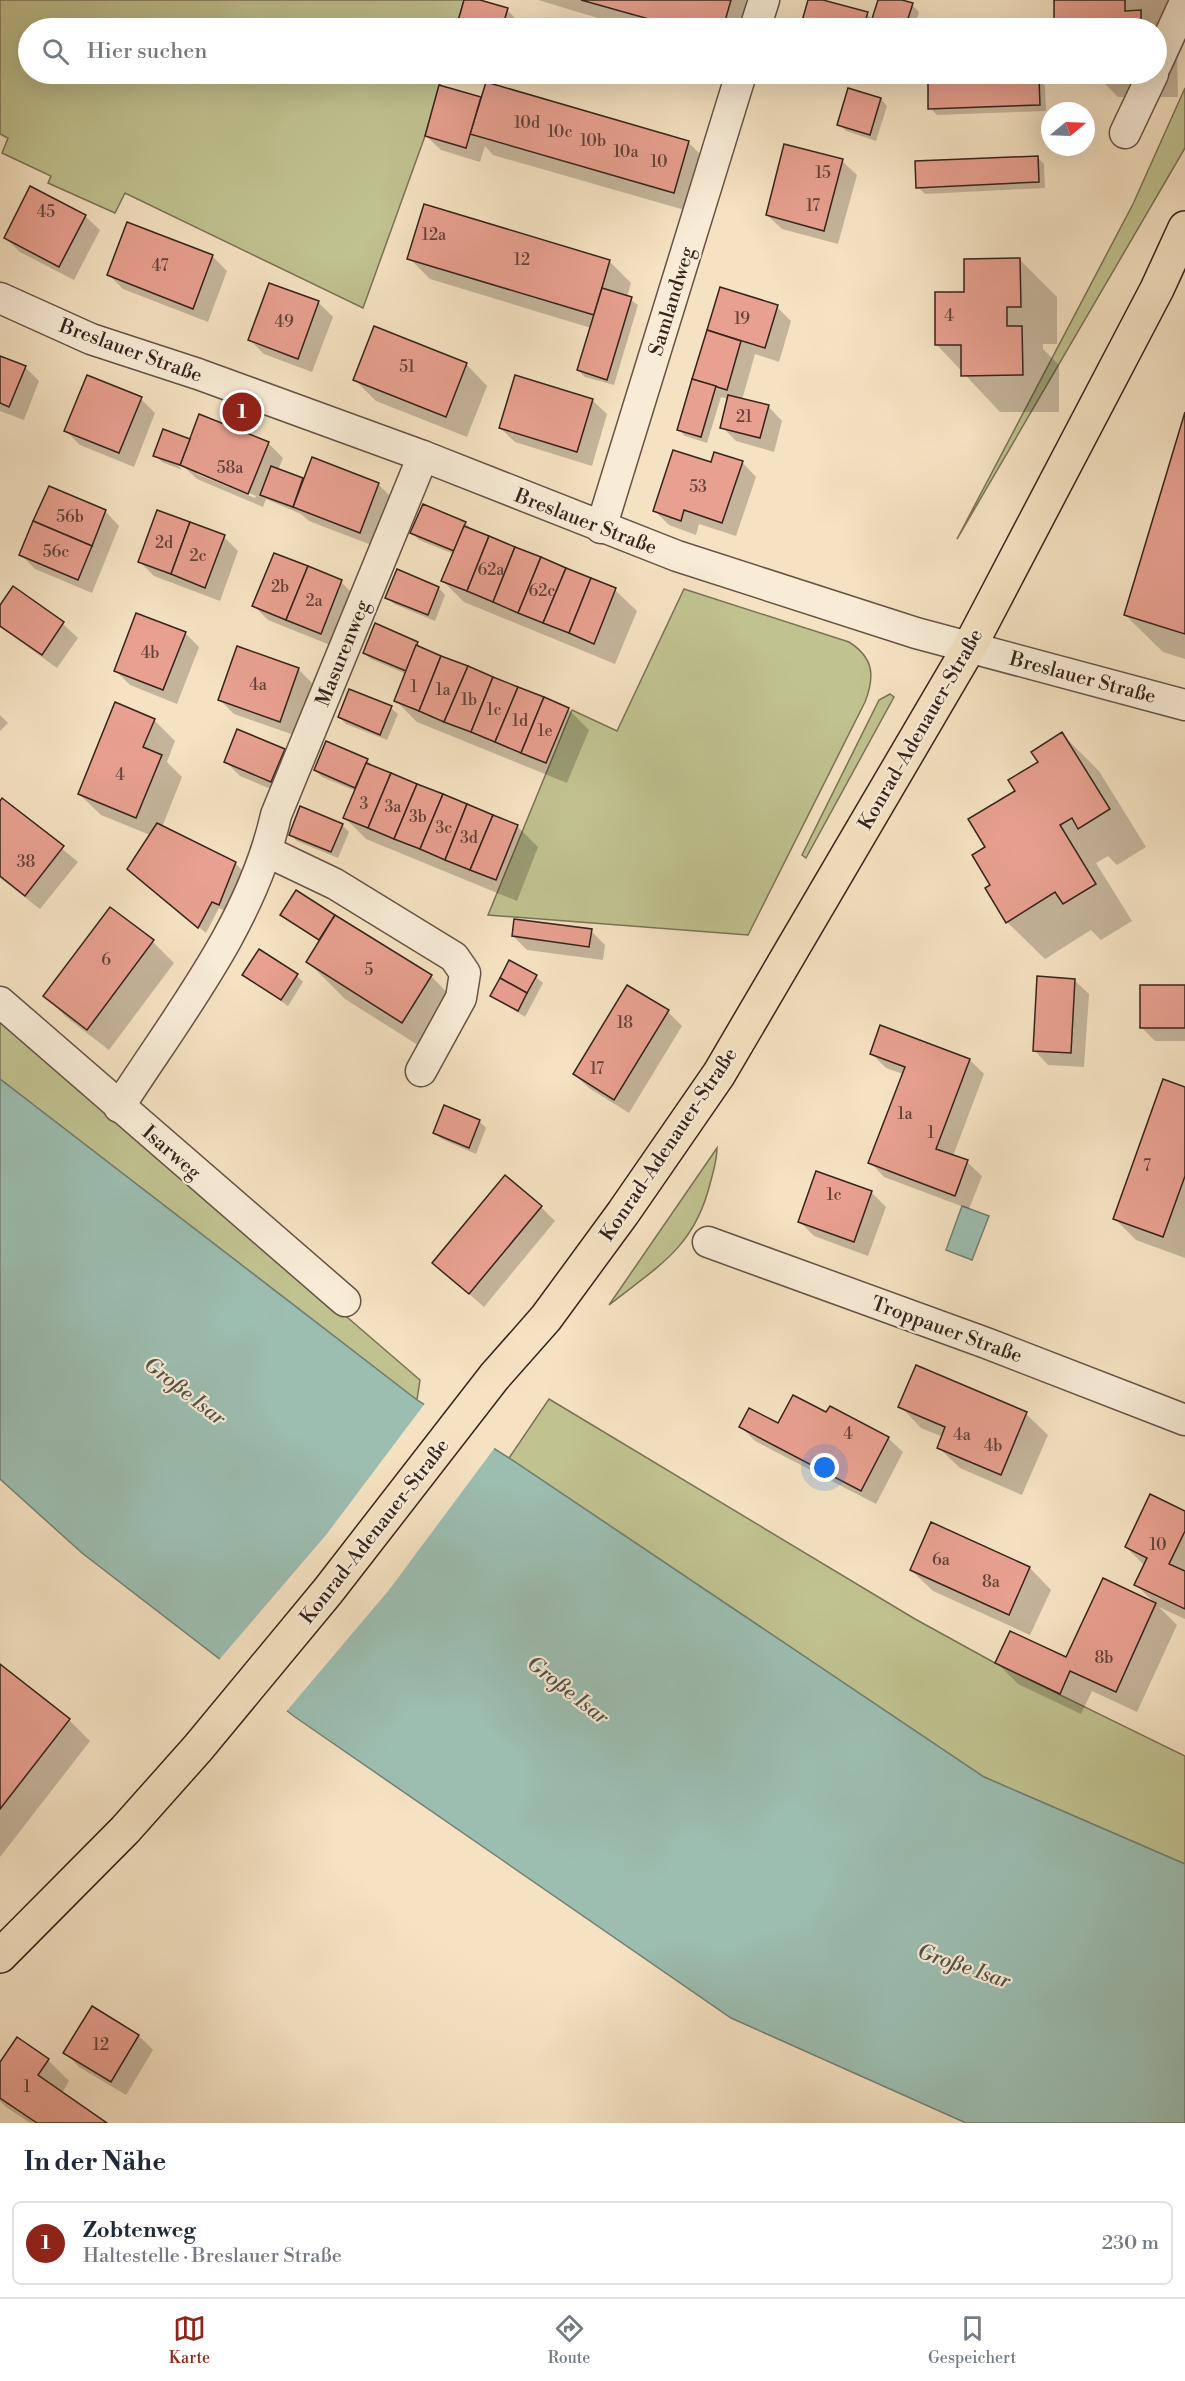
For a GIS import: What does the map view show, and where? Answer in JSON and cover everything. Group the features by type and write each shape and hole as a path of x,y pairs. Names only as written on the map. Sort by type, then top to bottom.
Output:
{"main road":[{"name":"Konrad-Adenauer-Straße","path":"0,1956 125,1830 205,1739 328,1591 487,1386 553,1308 623,1213 718,1074 970,646 1156,289 1185,228"}],"street":[{"path":"758,18 764,0"},
{"path":"1167,41 1185,2"},
{"name":"Samlandweg","path":"601,528 738,84"},
{"path":"1125,133 1148,84"},
{"name":"Breslauer Straße","path":"0,298 91,339 198,374 423,456 677,556 872,620 1185,705"},
{"name":"Masurenweg","path":"119,1107 234,927 268,852 276,815 423,456"},
{"path":"268,852 335,884 454,957 465,973 461,998 421,1071"},
{"name":"Isarweg","path":"0,1002 345,1301"},
{"name":"Troppauer Straße","path":"708,1242 986,1343 1185,1420"}],"green space":[{"path":"0,0 464,0 459,18 18,18 18,84 440,84 425,136 363,308 125,193 115,213 48,183 51,176 2,153 8,138 0,134"},
{"path":"1185,88 1185,148 957,539 1133,204"},
{"path":"684,589 849,642 863,654 870,668 870,684 865,702 748,935 488,915 572,710 617,731"},
{"path":"890,694 894,697 806,858 802,855 879,700"},
{"path":"0,1018 420,1380 417,1400 0,1079"},
{"path":"717,1148 715,1166 703,1206 684,1240 672,1254 609,1305"},
{"path":"549,1399 915,1619 995,1663 1185,1756 1185,1864 984,1777 509,1458"}],"water":[{"name":"Große Isar","path":"0,1079 417,1400 509,1458 984,1777 1185,1864 1185,2123 966,2123 731,2018 295,1717 82,1553 0,1479"},
{"path":"962,1206 989,1216 972,1260 946,1250"}],"pier":[{"path":"426,1402 496,1446 389,1590 285,1713 218,1661 326,1535"}],"building":[{"path":"464,0 480,0 508,8 505,18 459,18"},
{"path":"581,0 731,0 726,18 645,18"},
{"path":"808,0 823,0 868,12 866,18 803,18"},
{"path":"878,0 902,0 913,3 908,18 872,18"},
{"path":"1054,0 1125,0 1125,11 1141,10 1141,18 1054,18"},
{"path":"485,84 493,84 689,141 674,193 470,134"},
{"path":"928,84 1039,84 1040,105 928,109"},
{"path":"439,85 481,97 466,148 425,136"},
{"path":"848,88 881,98 870,135 837,125"},
{"path":"784,144 843,159 824,231 766,215"},
{"path":"1038,156 1039,182 916,188 915,161"},
{"path":"30,186 86,215 59,267 4,238"},
{"path":"424,204 610,260 594,315 407,259"},
{"path":"127,222 213,255 193,309 107,275"},
{"path":"1020,258 1021,307 1007,307 1007,326 1022,326 1023,375 961,376 961,345 935,345 935,292 964,292 964,259"},
{"path":"269,283 319,301 298,359 248,340"},
{"path":"720,287 778,305 765,348 707,330"},
{"path":"602,288 632,297 607,380 577,370"},
{"path":"374,326 467,363 446,417 353,380"},
{"path":"707,330 741,341 727,390 692,379"},
{"path":"0,356 26,366 9,407 0,403"},
{"path":"87,375 142,397 119,453 64,431"},
{"path":"515,375 593,399 577,452 499,428"},
{"path":"692,379 716,386 701,437 677,430"},
{"path":"728,395 769,405 760,438 720,428"},
{"path":"1185,412 1185,634 1124,615"},
{"path":"199,414 269,442 248,494 180,465"},
{"path":"163,429 190,439 180,465 153,456"},
{"path":"673,450 711,462 714,452 743,461 722,523 684,510 681,521 653,511"},
{"path":"312,457 379,483 360,533 293,507"},
{"path":"271,466 303,478 293,507 260,495"},
{"path":"49,486 106,510 92,546 33,521"},
{"path":"423,504 466,522 454,551 410,533"},
{"path":"157,510 190,522 171,574 138,562"},
{"path":"33,521 92,546 78,580 19,555"},
{"path":"190,522 225,535 205,588 171,574"},
{"path":"464,526 489,536 467,591 441,581"},
{"path":"489,536 515,547 493,602 467,591"},
{"path":"515,547 541,557 518,613 493,602"},
{"path":"274,553 308,566 286,620 252,606"},
{"path":"541,557 566,568 543,623 518,613"},
{"path":"308,566 342,580 321,634 286,620"},
{"path":"566,568 591,578 569,633 543,623"},
{"path":"397,569 439,587 428,615 385,598"},
{"path":"591,578 616,588 594,644 569,633"},
{"path":"13,586 64,622 42,655 0,626 0,605"},
{"path":"136,613 186,632 163,690 114,671"},
{"path":"375,623 418,642 406,671 363,653"},
{"path":"416,645 441,656 419,711 394,701"},
{"path":"237,646 299,668 280,722 218,700"},
{"path":"441,656 468,666 444,722 419,711"},
{"path":"468,666 493,677 471,732 444,722"},
{"path":"493,677 518,687 495,742 471,732"},
{"path":"518,687 544,697 521,753 495,742"},
{"path":"349,689 392,706 380,735 338,717"},
{"path":"544,697 569,708 546,763 521,753"},
{"path":"115,702 155,719 143,747 162,755 136,818 78,794"},
{"path":"237,729 285,749 271,782 224,762"},
{"path":"1062,732 1110,809 1078,829 1072,818 1060,825 1096,884 1063,904 1055,892 1006,923 985,888 990,885 972,855 985,847 968,819 1015,791 1008,780 1038,762 1031,752"},
{"path":"326,741 368,759 355,788 314,770"},
{"path":"366,763 391,773 368,828 343,818"},
{"path":"391,773 417,784 394,839 368,828"},
{"path":"417,784 443,794 420,849 394,839"},
{"path":"443,794 467,804 445,860 420,849"},
{"path":"2,798 64,846 25,896 0,876 0,801"},
{"path":"467,804 493,815 470,870 445,860"},
{"path":"300,806 343,824 331,852 289,835"},
{"path":"493,815 518,825 496,880 470,870"},
{"path":"157,823 236,862 219,905 212,902 198,928 127,869"},
{"path":"296,890 335,915 319,940 280,915"},
{"path":"110,907 154,940 87,1030 43,996"},
{"path":"335,915 432,975 402,1023 306,962"},
{"path":"514,919 592,929 589,947 512,936"},
{"path":"259,949 298,974 281,1000 242,975"},
{"path":"509,960 537,975 527,993 500,978"},
{"path":"1037,976 1075,979 1071,1053 1033,1051"},
{"path":"500,978 527,993 518,1011 490,996"},
{"path":"627,985 669,1010 614,1100 573,1074"},
{"path":"1140,985 1185,985 1185,1028 1140,1028"},
{"path":"880,1025 970,1059 936,1149 968,1160 955,1196 868,1163 905,1067 870,1054"},
{"path":"1163,1079 1185,1087 1185,1176 1163,1237 1113,1219"},
{"path":"444,1105 480,1120 469,1148 433,1133"},
{"path":"816,1171 872,1191 854,1242 798,1222"},
{"path":"505,1175 542,1206 469,1294 432,1263"},
{"path":"916,1365 1027,1412 1001,1475 937,1448 945,1427 898,1407"},
{"path":"793,1395 826,1412 830,1406 889,1437 861,1491 739,1427 749,1408 778,1423"},
{"path":"1150,1494 1185,1511 1185,1531 1169,1564 1185,1571 1185,1609 1134,1585 1147,1558 1125,1547"},
{"path":"931,1522 1030,1567 1009,1615 910,1570"},
{"path":"1103,1578 1156,1603 1116,1692 1070,1671 1060,1694 995,1663 1010,1631 1066,1657"},
{"path":"0,1664 70,1719 0,1809"},
{"path":"92,2006 139,2035 111,2082 63,2053"},
{"path":"17,2037 49,2059 38,2075 107,2123 37,2123 0,2098 0,2062"}],"place":[{"name":"Zobtenweg","path":"242,412"}]}
